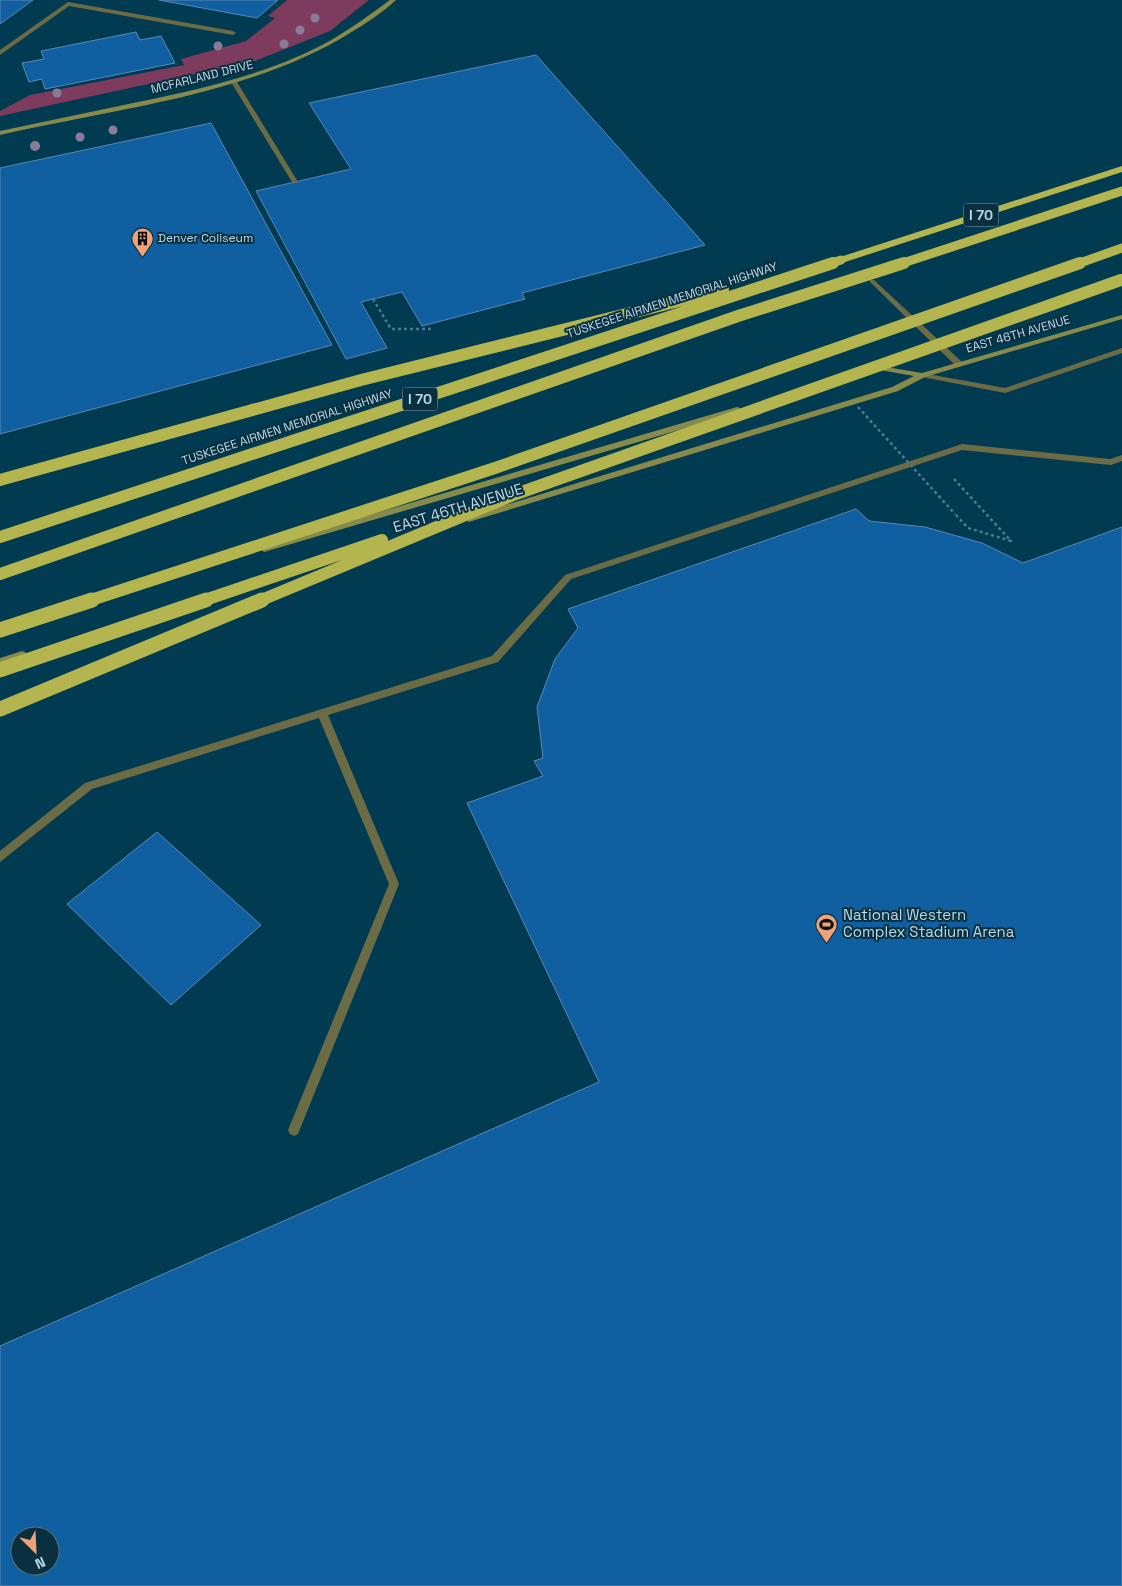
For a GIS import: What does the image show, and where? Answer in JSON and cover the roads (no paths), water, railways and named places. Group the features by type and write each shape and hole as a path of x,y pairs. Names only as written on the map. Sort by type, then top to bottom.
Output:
{"highway":[{"name":"I 70","path":"841,260 1122,170"},
{"path":"0,574 738,316 1122,191"},
{"path":"0,628 495,468 1122,248"},
{"path":"0,480 361,380 841,260"},
{"name":"TUSKEGEE AIRMEN MEMORIAL HIGHWAY","path":"0,537 841,260"},
{"path":"0,670 516,494 1122,279"},
{"path":"0,709 516,494"}],"street":[{"name":"MCFARLAND DRIVE","path":"0,133 200,92 234,82 290,63 336,40 364,24 393,0"},
{"name":"EAST 46TH AVENUE","path":"0,662 895,389 922,375 1122,317"},
{"name":"EAST 46TH AVENUE","path":"0,628 880,368 922,375"}],"lane":[{"path":"0,53 68,4 233,33"},
{"path":"234,82 295,182"},
{"path":"872,281 959,364"},
{"path":"922,375 1005,391 1122,350"},
{"path":"0,857 88,786 495,659 568,576 962,447 1111,462 1122,458"},
{"path":"294,1130 394,884 322,713"}],"place":[{"name":"Denver Coliseum","path":"142,257"},
{"name":"National Western Complex Stadium Arena","path":"827,943"}]}
